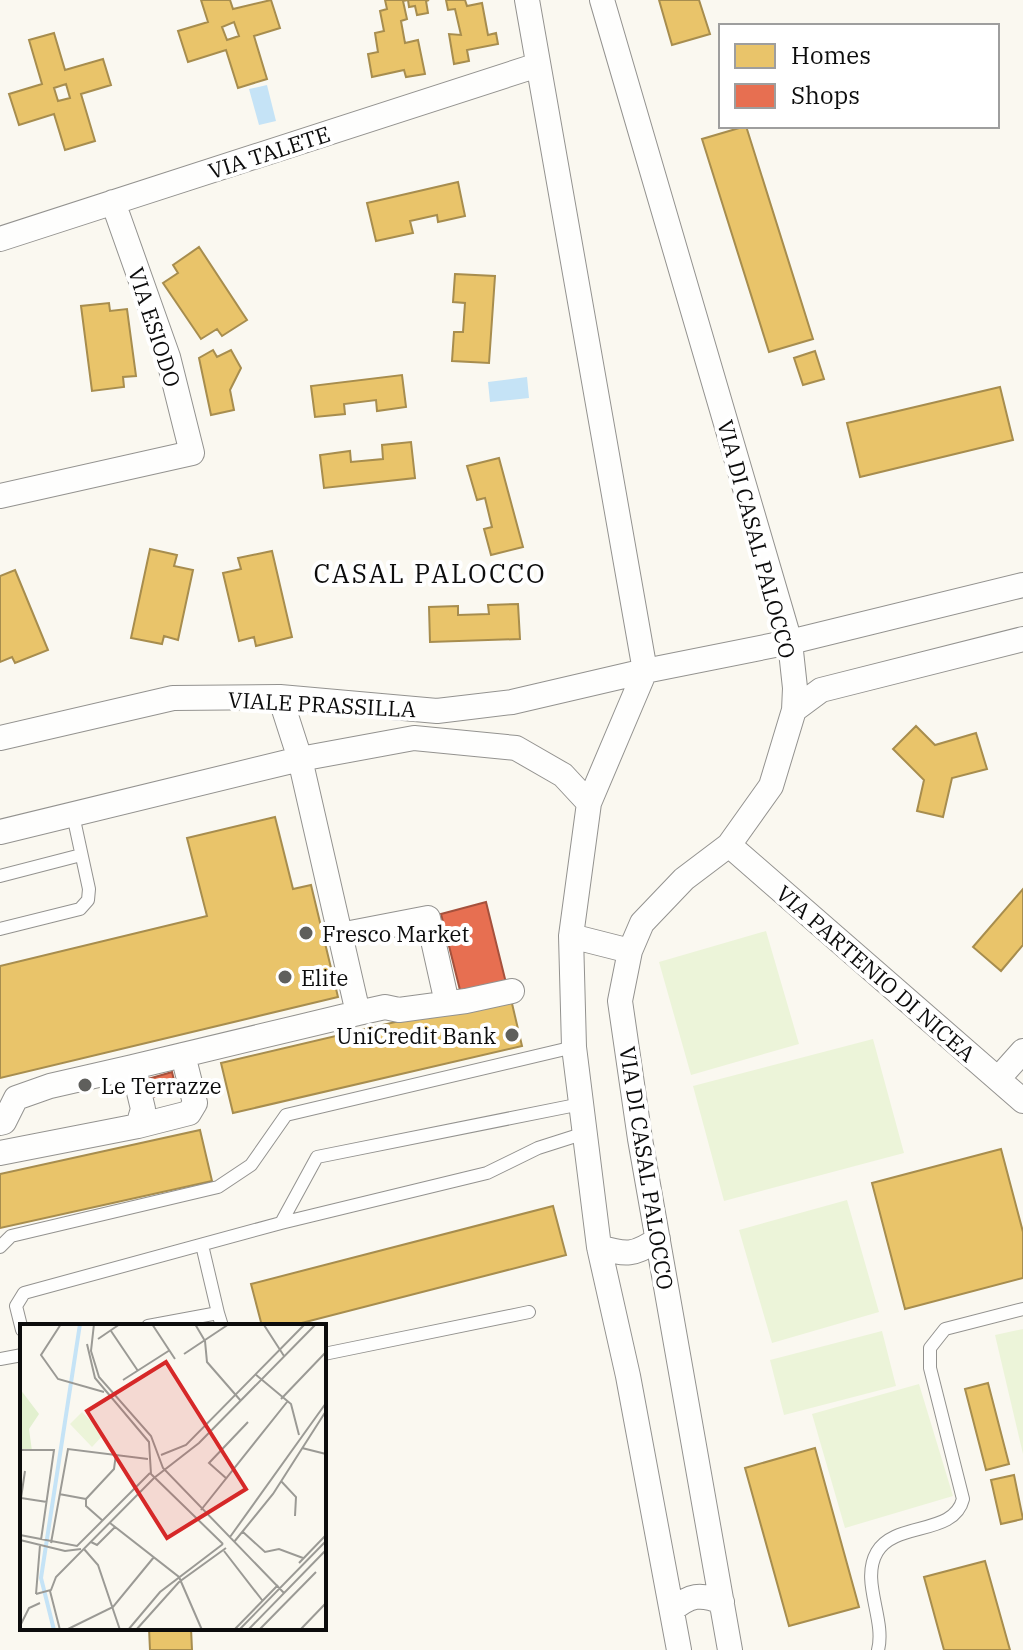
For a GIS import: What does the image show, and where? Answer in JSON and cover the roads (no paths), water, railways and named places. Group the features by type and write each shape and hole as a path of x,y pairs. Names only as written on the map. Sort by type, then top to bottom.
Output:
{"street":[{"path":"527,0 645,671 589,803 571,936 574,1047 599,1247 628,1376 679,1650"},
{"name":"VIA DI CASAL PALOCCO","path":"602,0 790,642 795,688 794,710 771,786 729,845 684,879 642,923 630,951 620,1001 640,1139 730,1650"},
{"name":"VIA TALETE","path":"0,239 538,65"},
{"name":"VIA ESIODO","path":"0,496 192,453 168,357 113,202"},
{"name":"VIALE PRASSILLA","path":"0,738 173,698 280,697 437,711 512,702 790,642 1023,585"},
{"path":"794,710 821,690 1023,639"},
{"path":"280,697 300,759 358,1013"},
{"name":"VIALE PRASSILLA","path":"0,832 300,759 414,738 516,748 563,775 589,803"},
{"name":"VIA PARTENIO DI NICEA","path":"729,845 1023,1101"},
{"path":"340,935 428,918 447,1003"},
{"path":"571,936 630,951"},
{"path":"0,1123 4,1122 16,1098 50,1086 385,1007 399,1010 512,991"},
{"path":"998,1079 1023,1051"},
{"path":"0,1153 189,1113 195,1103 183,1055"},
{"path":"133,1067 143,1109 138,1126"},
{"path":"599,1247 624,1254 642,1251 658,1239"},
{"path":"672,1610 687,1598 704,1595 722,1602"}],"lane":[{"path":"0,929 80,909 88,900 89,889 73,815"},
{"path":"0,876 81,855"},
{"path":"0,1247 11,1236 218,1187 251,1165 286,1115 574,1047"},
{"path":"281,1223 317,1157 581,1104"},
{"path":"20,1324 16,1306 24,1293 281,1223 487,1173 538,1148 585,1133"},
{"path":"172,1324 220,1320 202,1245"},
{"path":"878,1650 880,1636 871,1567 876,1553 890,1540 954,1517 963,1499 930,1368 930,1348 945,1329 1023,1309"},
{"path":"326,1354 529,1312"},
{"path":"0,1359 20,1355"}],"water":[{"path":"267,85 276,121 259,125 249,89"},
{"path":"527,377 529,398 490,402 488,382"}],"place":[{"name":"Fresco Market","path":"306,933"},
{"name":"Elite","path":"285,977"},
{"name":"UniCredit Bank","path":"512,1035"},
{"name":"Le Terrazze","path":"85,1085"}],"district":[{"name":"CASAL PALOCCO","path":"430,573"}]}
